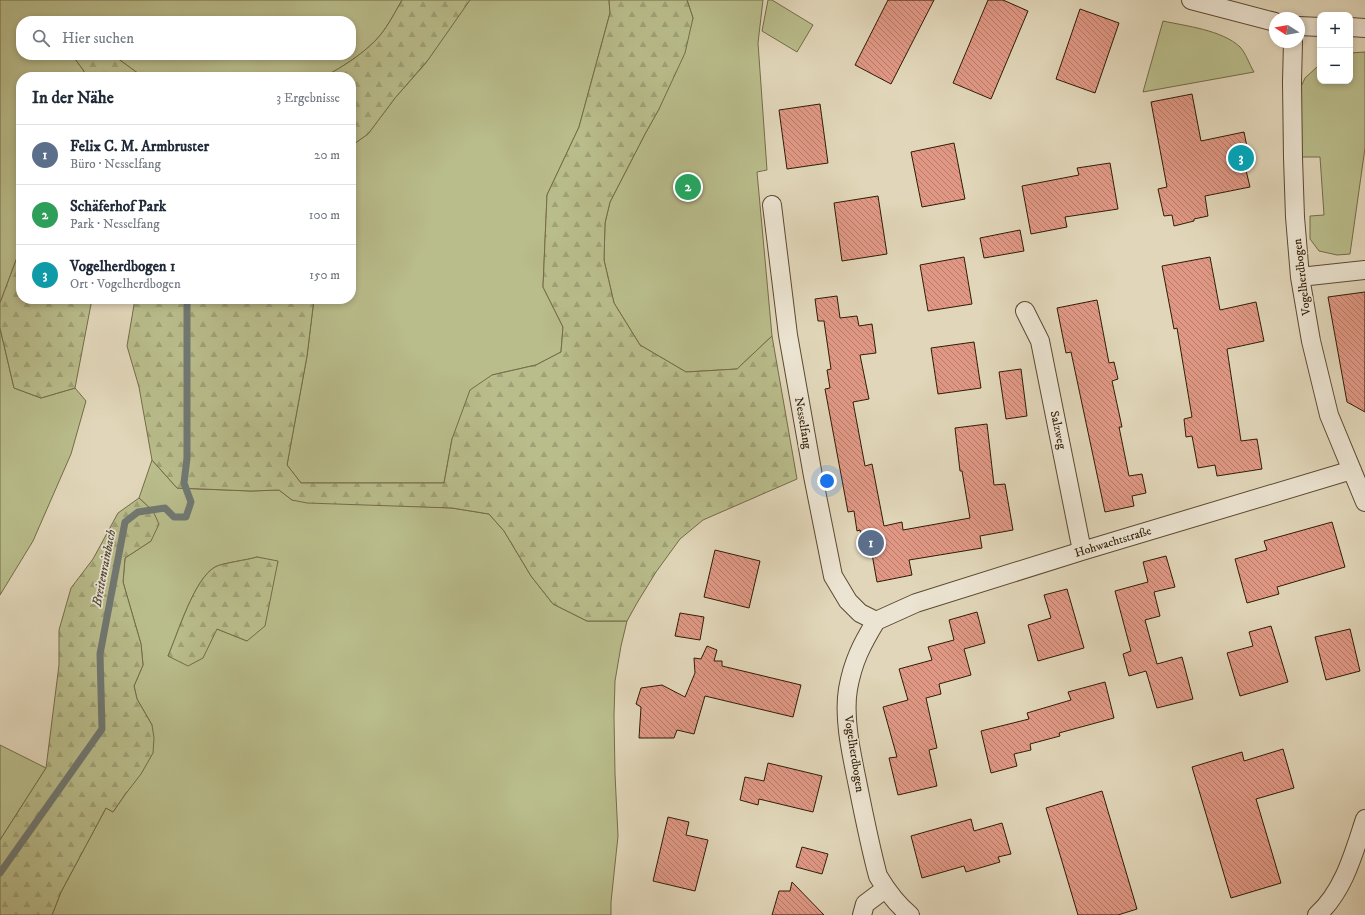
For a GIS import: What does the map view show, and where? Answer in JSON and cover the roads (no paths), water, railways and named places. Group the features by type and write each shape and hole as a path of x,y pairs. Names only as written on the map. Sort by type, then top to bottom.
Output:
{"street":[{"path":"1191,0 1269,20"},
{"path":"1305,26 1317,27"},
{"path":"1353,27 1365,28"},
{"name":"Vogelherdbogen","path":"1293,48 1292,82 1295,202 1300,277 1311,341 1329,415 1365,502"},
{"name":"Nesselfang","path":"772,205 788,335 813,476 833,576 848,601 860,613 876,621"},
{"path":"1300,277 1365,270"},
{"name":"Salzweg","path":"1025,311 1040,341 1082,551"},
{"name":"Hohwachtstraße","path":"876,621 916,603 1082,551 1352,470"},
{"name":"Vogelherdbogen","path":"876,621 862,642 855,660 848,690 847,721 854,763 878,876 899,907 910,915"},
{"path":"1326,912 1351,863 1365,819"},
{"path":"862,915 865,904 886,889"}],"waterway":[{"name":"Breitenrainbach","path":"0,873 102,729 100,654 125,522 138,512 165,508 174,517 186,517 191,502 184,483 187,458 187,304"}],"place":[{"name":"Vogelherdbogen 1","path":"1241,158"},
{"name":"Schäferhof Park","path":"688,187"},
{"name":"Felix C. M. Armbruster","path":"871,543"}]}
